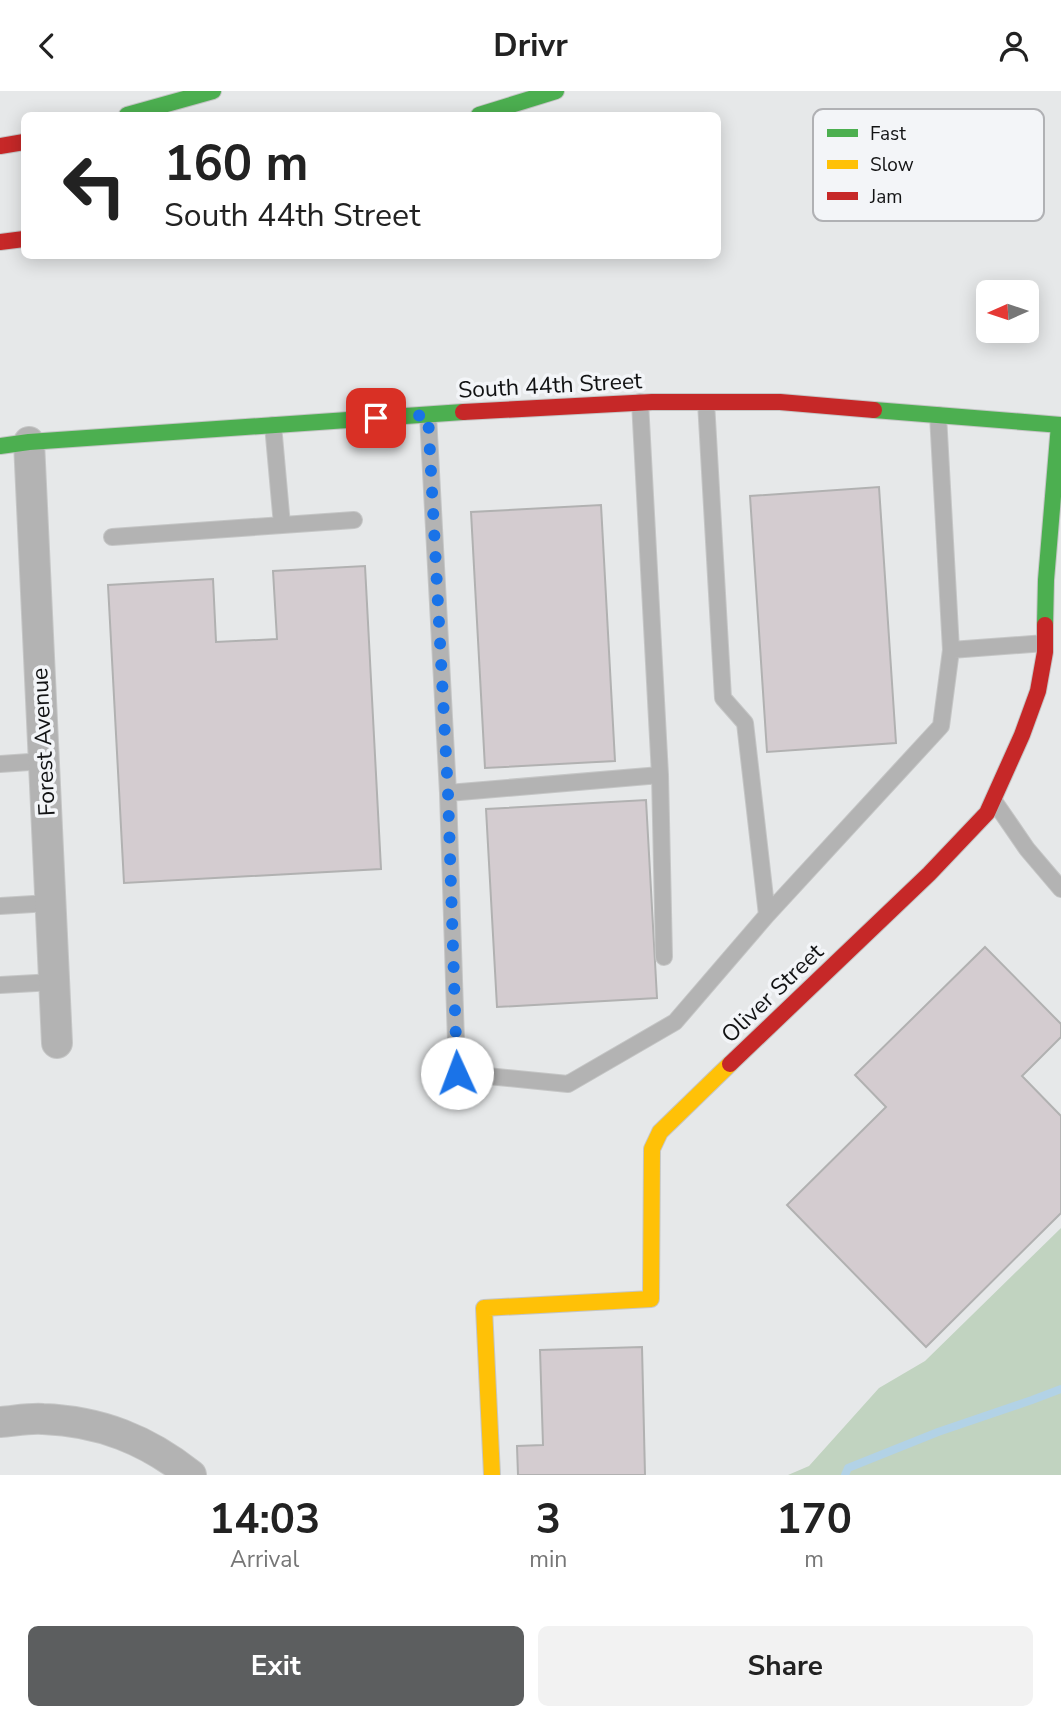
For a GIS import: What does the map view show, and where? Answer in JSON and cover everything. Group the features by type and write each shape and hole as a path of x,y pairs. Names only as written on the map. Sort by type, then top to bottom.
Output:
{"main road":[{"path":"138,112 213,91"},
{"path":"490,112 556,91"},
{"path":"0,146 21,142"},
{"path":"0,242 21,239"},
{"name":"South 44th Street","path":"0,446 535,407 640,403 780,402 1060,425"},
{"name":"Oliver Street","path":"492,1475 484,1308 652,1299 652,1149 660,1132 929,874 986,813 1022,735 1038,691 1045,643 1046,580 1060,425"}],"street":[{"name":"Forest Avenue","path":"30,442 57,1043"},
{"path":"0,1422 54,1420 119,1432 172,1459 191,1475"}],"lane":[{"path":"706,402 723,698 745,723 767,915"},
{"path":"640,403 660,775 664,957"},
{"path":"428,415 448,793 457,1073 568,1084 675,1022 767,915 941,726 951,650 938,415"},
{"path":"273,425 282,525"},
{"path":"112,537 354,520"},
{"path":"951,650 1045,643"},
{"path":"0,764 44,761"},
{"path":"448,793 660,775"},
{"path":"993,799 1027,849 1061,889"},
{"path":"0,906 50,903"},
{"path":"0,985 54,982"}],"green space":[{"path":"1061,1228 1061,1475 788,1475 809,1466 879,1388 925,1361"}],"building":[{"path":"879,487 896,743 767,752 750,496"},
{"path":"601,505 615,761 485,768 471,512"},
{"path":"365,566 381,869 124,883 108,585 213,579 216,642 277,639 273,571"},
{"path":"646,800 657,998 497,1007 486,809"},
{"path":"985,947 1061,1024 1061,1037 1022,1076 1061,1116 1061,1213 926,1347 787,1205 886,1107 855,1075"},
{"path":"642,1347 645,1475 518,1475 517,1446 543,1445 540,1350"}],"waterway":[{"path":"845,1475 848,1468 938,1432 1061,1389"}],"traffic: fast":[{"path":"138,112 213,91"},
{"path":"489,112 556,91"},
{"path":"874,410 1061,425"},
{"path":"0,446 463,412"},
{"path":"1045,625 1046,580 1059,425"}],"traffic: slow":[{"path":"492,1475 484,1308 651,1299 652,1149 660,1132 730,1064"}],"traffic: jam":[{"path":"0,146 21,142"},
{"path":"0,242 21,239"},
{"path":"463,412 652,402 780,402 874,410"},
{"path":"730,1064 929,874 987,813 1022,735 1038,691 1045,652 1045,625"}],"route":[{"path":"376,418 428,415 448,793 457,1073"}]}
